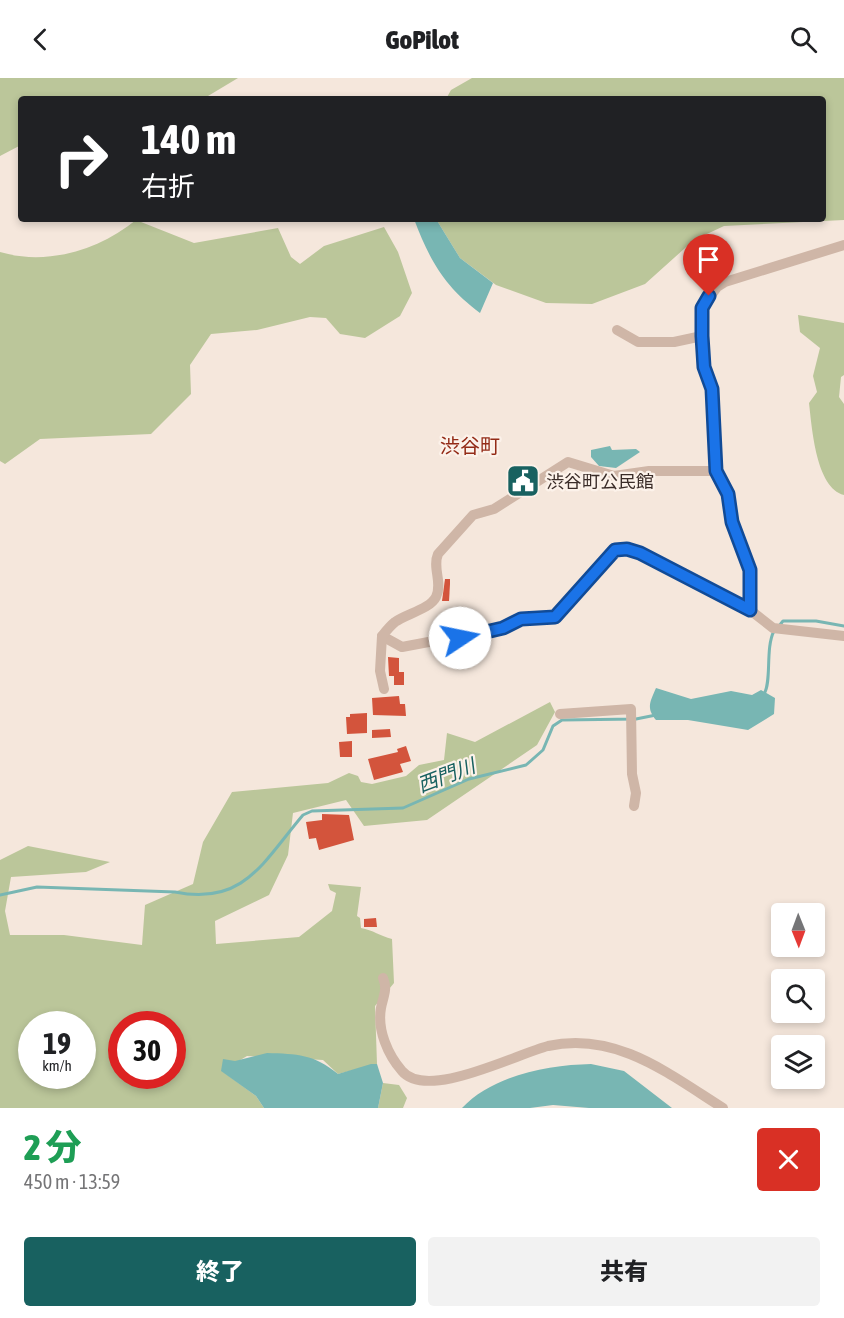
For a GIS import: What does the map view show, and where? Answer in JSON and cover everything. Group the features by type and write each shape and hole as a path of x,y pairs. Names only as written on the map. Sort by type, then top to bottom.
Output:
{"street":[{"path":"750,610 750,570 732,522 728,494 716,471 712,389 704,367 702,308 717,287 783,262 844,245"},
{"path":"617,330 638,342 674,342 702,336"},
{"path":"384,689 380,671 382,636 396,621 431,603 439,586 435,561 451,536 473,515 494,509 568,462 614,476 649,471 716,471"},
{"path":"382,636 402,647 503,628 521,619 555,617 615,550 627,549 640,553 750,610 777,628 844,636"},
{"path":"560,714 631,710 632,774 636,793 634,806"},
{"path":"383,978 386,985 380,1009 382,1036 402,1071 415,1081 448,1080 524,1053 583,1042 618,1048 647,1060 723,1108"}],"green space":[{"path":"0,78 238,78 208,96 18,96 18,147 0,156"},
{"path":"472,78 844,78 844,220 826,221 826,96 448,96 451,90"},
{"path":"133,222 141,222 194,243 278,228 291,257 300,264 324,246 384,227 398,252 412,293 400,316 365,338 340,334 326,318 310,317 257,330 211,334 190,365 191,394 151,434 40,439 5,464 0,461 0,252 18,256 54,256 89,247 121,231"},
{"path":"438,222 804,222 724,226 694,240 645,284 592,304 546,303 496,285 460,258"},
{"path":"798,315 844,323 844,375 841,377 839,397 844,404 844,495 835,490 827,481 817,456 809,403 817,392 813,376 820,348 800,332"},
{"path":"550,702 555,712 537,745 427,820 364,826 346,800 293,813 288,855 269,895 215,921 216,944 299,937 332,911 336,893 330,890 328,884 361,887 357,916 360,918 361,928 392,939 394,983 375,1006 377,1064 338,1074 323,1060 247,1056 222,1071 256,1096 264,1108 0,1108 0,860 28,846 110,862 86,872 11,877 5,911 10,935 64,935 142,945 145,905 193,884 203,842 232,792 328,783 349,773 358,776 361,782 372,784 406,776 419,765 444,760 447,733 475,742"},
{"path":"383,1083 399,1085 407,1098 403,1108 378,1108"}],"water":[{"path":"415,222 438,222 460,258 493,283 480,313 457,293 440,272 426,248"},
{"path":"610,446 612,450 636,449 640,452 616,468 599,466 591,457 591,450"},
{"path":"656,688 691,699 731,691 752,695 761,690 775,698 774,714 748,730 688,720 656,720 650,705"},
{"path":"267,1053 305,1056 321,1062 338,1074 377,1064 383,1083 378,1108 264,1108 256,1096 221,1071 223,1059 235,1061"},
{"path":"591,1064 624,1071 672,1108 589,1108 553,1105 530,1108 462,1108 489,1087 522,1074 557,1067"}],"building":[{"path":"527,473 530,477 516,486 513,480"},
{"path":"445,579 450,579 449,601 442,601"},
{"path":"388,657 399,658 399,672 404,672 404,685 394,685 394,676 389,676"},
{"path":"399,696 400,704 405,704 406,716 373,715 372,698"},
{"path":"367,713 367,733 347,734 346,717 350,717 350,714"},
{"path":"390,729 391,737 372,738 372,730"},
{"path":"352,741 352,757 340,757 339,742"},
{"path":"406,746 411,761 400,764 403,772 374,780 368,759 398,752 397,749"},
{"path":"322,814 349,815 354,840 319,850 316,838 309,839 306,822 322,820"},
{"path":"376,918 377,927 364,927 364,919"}],"waterway":[{"name":"西門川","path":"779,626 783,621 816,621 844,626"},
{"name":"西門川","path":"764,694 768,681 770,646 774,631"},
{"name":"西門川","path":"0,895 37,887 175,892 199,895 218,892 235,886 250,876 263,864 303,815 312,811 403,808 469,779 526,765 543,750 553,726 562,720 636,719 656,715"}],"place":[{"name":"渋谷町公民館","path":"523,481"}],"district":[{"name":"渋谷町","path":"470,445"}],"route":[{"path":"460,638 503,628 521,619 555,617 615,550 627,549 640,553 750,610 750,570 732,522 732,508 728,494 716,471 712,389 704,367 702,336 702,308 709,296"}]}
